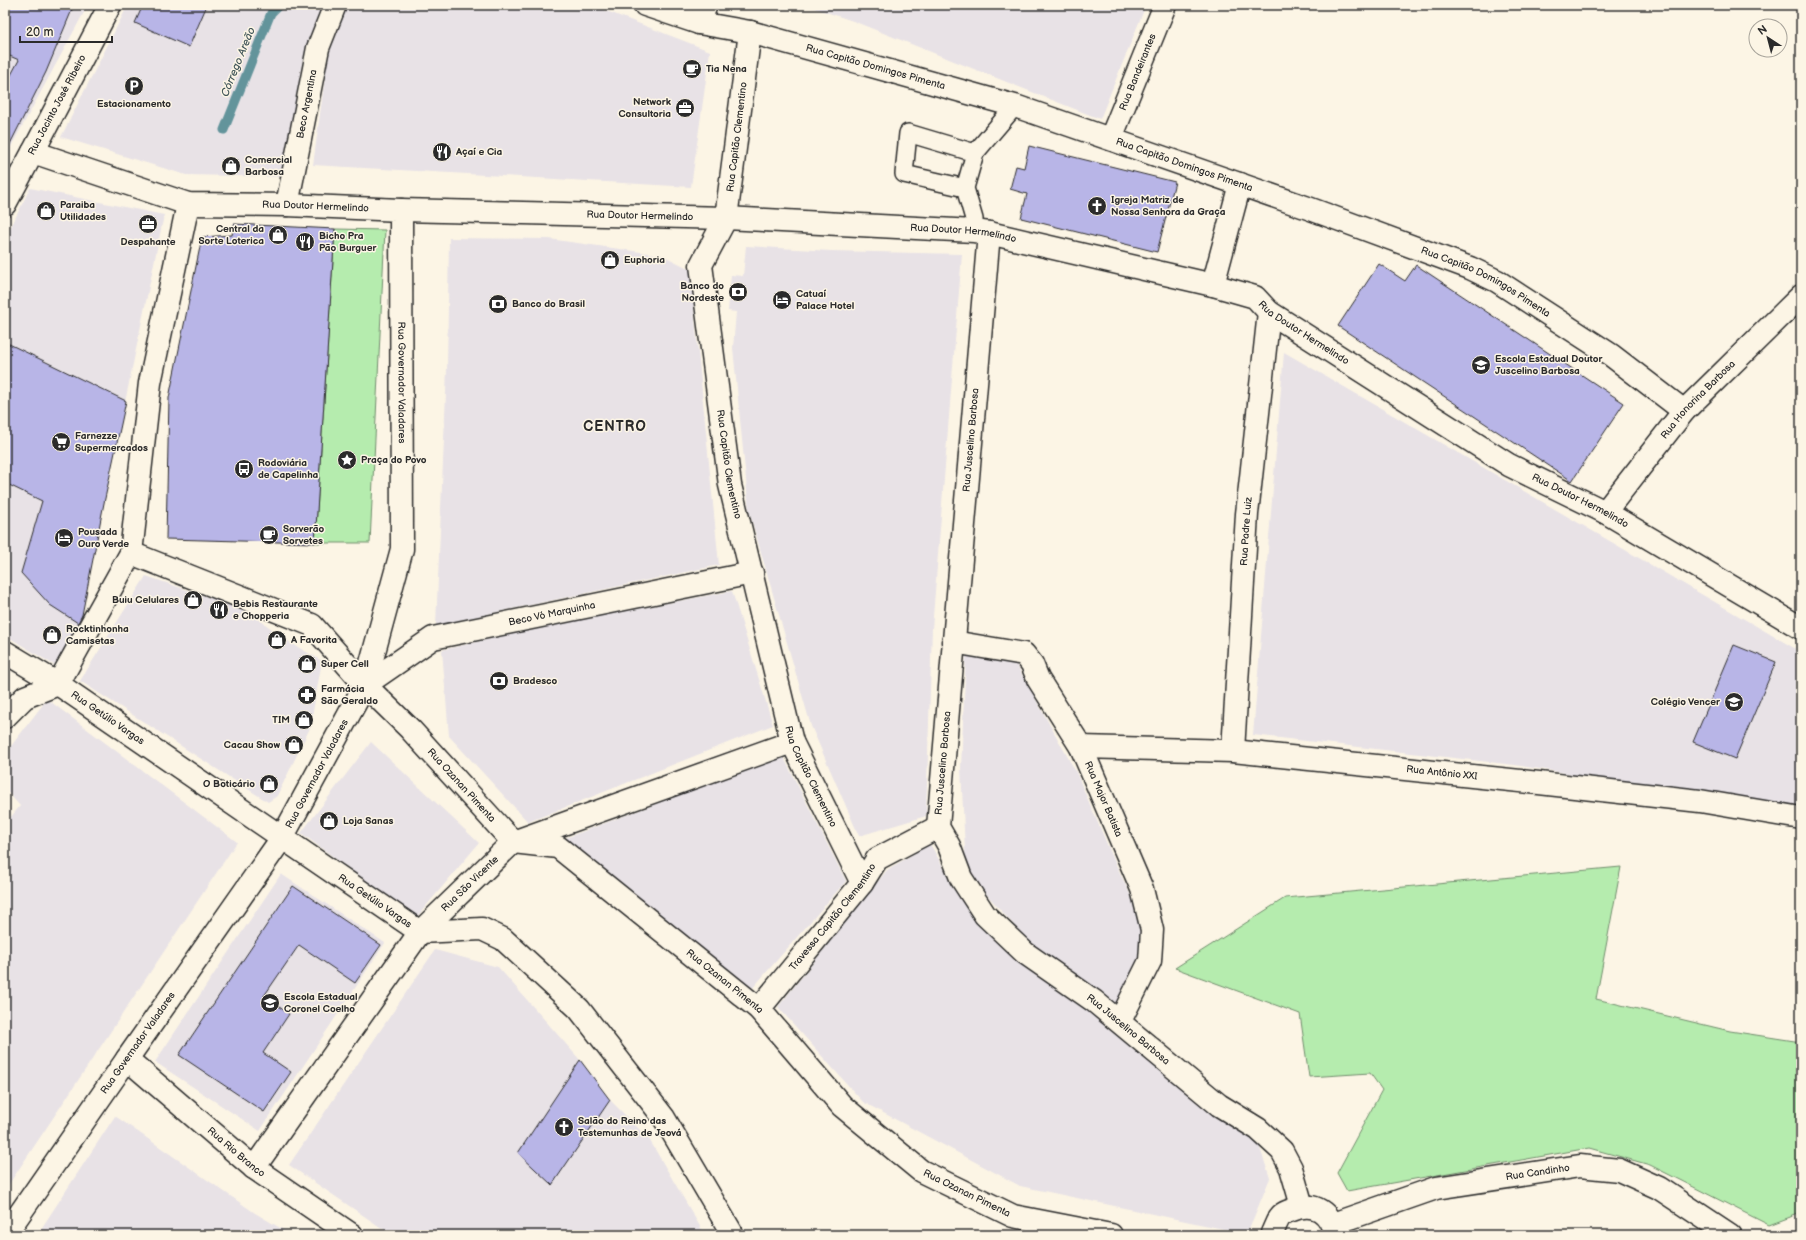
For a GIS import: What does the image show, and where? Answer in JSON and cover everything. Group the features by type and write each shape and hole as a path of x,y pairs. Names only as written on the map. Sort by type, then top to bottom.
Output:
{"street":[{"name":"Rua Jacinto José Ribeiro","path":"5,204 110,5"},
{"name":"Beco Argentina","path":"287,205 318,48 335,5"},
{"name":"Rua Capitão Domingos Pimenta","path":"645,5 702,14 750,32 1015,106 1111,138 1308,208 1470,268 1497,281 1611,355 1684,411"},
{"name":"Rua Bandeirantes","path":"1111,138 1165,5"},
{"name":"Rua Capitão Clementino","path":"750,32 726,218 701,265 730,485 792,742 862,883"},
{"name":"Rua Doutor Hermelindo","path":"33,152 188,204 287,205 401,210 726,218 982,232 1213,284 1255,297 1269,312 1510,466 1606,512 1801,628"},
{"path":"1213,284 1240,184"},
{"path":"5,717 25,697 58,684 130,553 150,383 188,204"},
{"name":"Rua Governador Valadares","path":"5,1234 282,838 365,685 402,550 401,210"},
{"name":"Rua Juscelino Barbosa","path":"982,232 953,642 938,827 949,846 961,878 985,915 1025,953 1120,1021 1218,1105 1258,1129 1282,1151 1292,1168 1302,1206"},
{"name":"Rua Honorina Barbosa","path":"1606,512 1684,411 1801,296"},
{"name":"Rua Padre Luiz","path":"1233,751 1247,514 1269,312"},
{"path":"130,553 312,625 365,685"},
{"name":"Beco Vó Marquinha","path":"365,685 432,638 752,573"},
{"name":"Rua Major Batista","path":"953,642 1024,654 1032,664 1038,680 1080,747 1142,889 1152,930 1150,961 1120,1021"},
{"name":"Rua Getúlio Vargas","path":"5,652 58,684 420,932 482,929 503,939 579,1010 664,1118 733,1235"},
{"name":"Rua Ozanan Pimenta","path":"365,685 410,728 513,842 558,847 759,1009 842,1106 921,1171 1013,1216 1111,1235"},
{"name":"Rua São Vicente","path":"254,1168 420,932 513,842 792,742"},
{"name":"Rua Antônio XXI","path":"1080,747 1233,751 1700,801 1801,818"},
{"name":"Travessa Capitão Clementino","path":"759,1009 862,883 877,859 938,827"},
{"name":"Rua Rio Branco","path":"127,1059 254,1168 352,1235"},
{"name":"Rua Candinho","path":"1334,1230 1436,1188 1580,1166 1619,1170 1639,1179 1658,1188 1730,1235"},
{"path":"1272,1235 1282,1214 1302,1206 1321,1210 1334,1230"}],"lane":[{"path":"982,232 974,219 965,188 975,153 1015,106"},
{"path":"965,188 904,174 908,133 975,153"}],"shaded area":[{"path":"5,5 88,5 5,158"},
{"path":"128,5 325,5 303,59 281,177 186,175 61,137"},
{"path":"348,5 591,5 710,51 691,187 313,165 329,48"},
{"path":"805,5 1146,5 1100,119 853,21"},
{"path":"30,188 164,215 80,624 54,665 5,635 5,239"},
{"path":"449,238 549,239 662,255 690,269 719,565 436,625 447,369"},
{"path":"746,246 831,251 962,254 932,629 926,816 859,836 811,726 749,511 733,348 736,312 728,311 731,275 743,276"},
{"path":"1284,352 1801,652 1801,810 1515,765 1253,735"},
{"path":"146,576 246,610 291,643 322,661 310,728 277,796 268,802 80,681"},
{"path":"732,591 773,725 528,822 449,736 442,650 547,626"},
{"path":"966,653 1014,660 1076,772 1114,860 1144,924 1141,960 1115,1007 1035,949 966,871 961,768"},
{"path":"47,699 237,842 5,1190 5,824 20,806 5,789 5,754"},
{"path":"371,742 479,843 416,918 301,833"},
{"path":"783,756 846,881 751,990 563,839"},
{"path":"930,844 972,917 1062,991 1259,1145 1270,1178 1247,1234 1020,1186 863,1102 778,1007 887,870"},
{"name":"Escola Estadual Coronel Coelho","path":"281,874 385,943 260,1131 155,1062"},
{"path":"435,950 498,967 580,1060 610,1100 649,1139 705,1235 392,1235 289,1165"},
{"path":"115,1116 255,1213 292,1235 37,1235"}],"green space":[{"name":"Praça do Povo","path":"335,229 385,230 370,543 315,543"},
{"path":"1621,867 1596,999 1730,1031 1801,1042 1801,1213 1769,1225 1650,1165 1589,1148 1347,1191 1337,1173 1382,1090 1370,1073 1309,1077 1300,1014 1175,968 1285,898"}],"building":[{"path":"5,5 74,5 46,72 5,154 5,86 19,60 5,54"},
{"path":"143,5 207,5 189,47 135,23"},
{"name":"Igreja Matriz de Nossa Senhora da Graça","path":"1029,146 1175,182 1157,252 1021,218 1027,194 1010,189 1016,166 1024,168"},
{"path":"234,224 335,229 315,543 166,539 169,398 202,237 232,235"},
{"name":"Escola Estadual Doutor Juscelino Barbosa","path":"1379,264 1405,281 1416,265 1624,403 1572,481 1338,326"},
{"name":"Farnezze Supermercados","path":"5,342 126,401 82,615 78,623 50,605 21,573 42,501 5,483"},
{"name":"Colégio Vencer","path":"1734,645 1776,662 1735,759 1693,742"},
{"path":"293,886 381,945 355,983 299,945 264,996 289,1014 263,1053 291,1072 264,1112 179,1055"},
{"name":"Salão do Reino das Testemunhas de Jeová","path":"580,1060 610,1100 552,1185 518,1153"}],"waterway":[{"name":"Córrego Areão","path":"224,130 271,13 279,5"}],"place":[{"name":"Tia Nena","path":"692,69"},
{"name":"Estacionamento","path":"134,86"},
{"name":"Network Consultoria","path":"685,108"},
{"name":"Açaí e Cia","path":"442,152"},
{"name":"Comercial Barbosa","path":"231,166"},
{"name":"Igreja Matriz de Nossa Senhora da Graça","path":"1097,206"},
{"name":"Paraiba Utilidades","path":"46,211"},
{"name":"Despahante","path":"148,224"},
{"name":"Central da Sorte Loterica","path":"278,235"},
{"name":"Bicho Pra Pão Burguer","path":"305,242"},
{"name":"Euphoria","path":"610,260"},
{"name":"Banco do Nordeste","path":"738,292"},
{"name":"Catuaí Palace Hotel","path":"782,300"},
{"name":"Banco do Brasil","path":"498,304"},
{"name":"Escola Estadual Doutor Juscelino Barbosa","path":"1481,365"},
{"name":"Farnezze Supermercados","path":"61,442"},
{"name":"Praça do Povo","path":"347,460"},
{"name":"Rodoviária de Capelinha","path":"244,469"},
{"name":"Sorverão Sorvetes","path":"269,535"},
{"name":"Pousada Ouro Verde","path":"64,538"},
{"name":"Buiu Celulares","path":"193,600"},
{"name":"Bebis Restaurante e Chopperia","path":"219,610"},
{"name":"Rocktinhonha Camisetas","path":"52,635"},
{"name":"A Favorita","path":"277,640"},
{"name":"Super Cell","path":"307,664"},
{"name":"Bradesco","path":"499,681"},
{"name":"Farmácia São Geraldo","path":"307,695"},
{"name":"Colégio Vencer","path":"1734,702"},
{"name":"TIM","path":"304,720"},
{"name":"Cacau Show","path":"294,745"},
{"name":"O Boticário","path":"269,784"},
{"name":"Loja Sanas","path":"329,821"},
{"name":"Escola Estadual Coronel Coelho","path":"270,1003"},
{"name":"Salão do Reino das Testemunhas de Jeová","path":"564,1127"}],"district":[{"name":"CENTRO","path":"615,426"}]}
